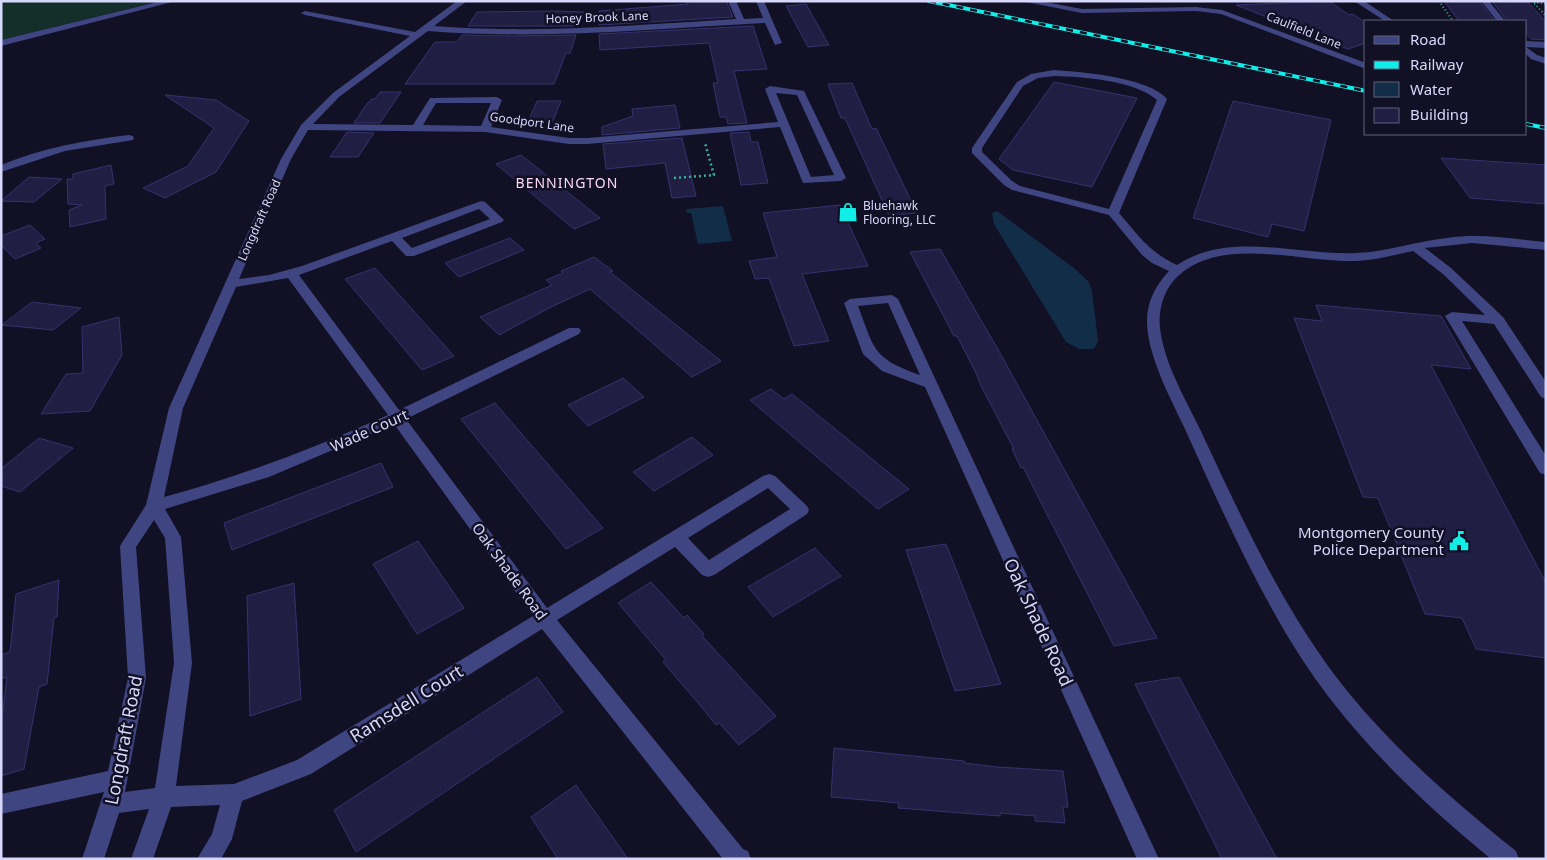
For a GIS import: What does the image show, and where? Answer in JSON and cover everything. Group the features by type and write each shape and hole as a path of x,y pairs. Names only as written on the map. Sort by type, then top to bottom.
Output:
{"street":[{"path":"1,44 172,1"},
{"name":"Longdraft Road","path":"94,859 112,804 137,678 128,546 154,506 176,408 286,159 305,127 336,95 463,1"},
{"path":"732,1 741,22"},
{"path":"760,1 778,43"},
{"name":"Caulfield Lane","path":"1025,1 1090,11 1216,10 1239,17 1340,58 1364,65"},
{"path":"1358,1 1388,20"},
{"path":"1485,1 1500,20"},
{"name":"Honey Brook Lane","path":"305,13 421,32 576,31 768,20"},
{"path":"1527,44 1546,45"},
{"path":"1527,51 1546,61"},
{"path":"1112,213 1162,99 1160,95 1141,87 1074,74 1045,73 1026,79 1020,84 977,148 977,152 1008,183 1016,188 1112,213 1146,252 1156,260 1177,270"},
{"path":"770,89 801,93 841,178 807,181 785,124 770,89"},
{"path":"416,128 433,100 497,100 485,129"},
{"name":"Goodport Lane","path":"305,127 485,129 578,141 785,124"},
{"path":"1,169 49,151 84,143 130,138"},
{"path":"230,284 292,274 394,236 481,204 498,220 410,253 394,236"},
{"path":"1508,859 1478,835 1403,766 1340,696 1298,636 1248,544 1178,399 1156,341 1153,315 1158,291 1177,270 1197,259 1222,252 1243,249 1347,257 1381,256 1415,247 1471,240 1546,246"},
{"path":"1415,247 1448,271 1498,320 1546,394"},
{"name":"Oak Shade Road","path":"292,274 544,618 736,858 740,859"},
{"name":"Oak Shade Road","path":"930,384 887,368 868,351 850,303 892,299 1148,859"},
{"path":"1498,320 1452,316 1546,469"},
{"name":"Wade Court","path":"154,506 188,498 292,463 398,418 574,331"},
{"name":"Ramsdell Court","path":"112,804 164,797 234,794 304,767 544,618 676,537 769,480 801,510 708,570 676,537"},
{"path":"142,859 164,797 183,663 173,537 154,506"},
{"path":"1,804 117,779"},
{"path":"208,859 221,839 234,794"}],"path":[{"path":"1439,1 1453,20"},
{"path":"1533,2 1546,4"},
{"path":"1533,2 1546,16"},
{"path":"674,178 714,175 701,132"}],"green space":[{"path":"1,1 159,1 1,40"}],"water":[{"path":"723,206 732,241 698,244 691,213 687,213 686,209"},
{"path":"997,211 1074,268 1088,281 1092,291 1098,341 1094,349 1079,349 1066,342 994,224 992,213"}],"building":[{"path":"687,1 726,1 733,17 599,25 599,11 688,4"},
{"path":"1329,1 1349,15 1353,14 1364,22 1364,44 1348,49 1236,5"},
{"path":"1444,1 1479,1 1494,20 1458,20"},
{"path":"1492,1 1528,2 1546,22 1546,40 1531,39 1527,34 1527,20 1506,20"},
{"path":"806,4 829,45 808,47 786,6"},
{"path":"477,12 584,12 579,26 468,26"},
{"path":"753,26 767,69 734,71 747,123 728,124 726,117 720,117 713,83 718,83 709,43 600,50 599,34"},
{"path":"462,35 576,35 570,53 566,53 554,84 405,84 435,42 457,42"},
{"path":"1054,82 1137,98 1092,187 1013,170 999,159"},
{"path":"852,83 872,129 876,128 917,213 889,216 845,118 841,118 828,84"},
{"path":"380,92 401,92 380,123 354,123 366,105 372,99 375,99"},
{"path":"165,95 216,100 249,121 216,172 165,198 143,188 188,166 214,128"},
{"path":"537,101 561,101 552,123 528,122"},
{"path":"1233,101 1331,120 1304,231 1272,224 1268,237 1193,218"},
{"path":"675,105 680,128 602,135 602,127 633,116 632,109"},
{"path":"347,132 374,133 358,157 330,157"},
{"path":"749,132 751,142 758,142 768,183 741,185 730,133"},
{"path":"682,138 696,196 672,198 665,163 606,169 603,144"},
{"path":"521,155 600,218 574,229 496,164"},
{"path":"1441,158 1546,165 1546,204 1470,198"},
{"path":"111,165 114,184 105,186 106,219 70,227 69,210 82,205 68,204 67,179 73,179 73,174"},
{"path":"29,177 62,179 34,202 1,201"},
{"path":"840,205 868,266 802,274 829,341 794,346 769,278 755,279 749,261 777,257 763,213"},
{"path":"30,225 45,239 36,243 41,248 15,259 1,245 1,236"},
{"path":"510,238 524,250 459,277 445,263"},
{"path":"940,249 1000,353 1157,638 1114,646 1023,467 1021,468 1012,449 1014,449 957,336 954,336 910,252"},
{"path":"594,257 721,361 692,377 590,289 551,307 499,335 480,317 552,285 546,280 563,273 561,271"},
{"path":"375,268 454,356 422,370 345,279"},
{"path":"32,302 81,308 53,330 2,325"},
{"name":"Montgomery County Police Department","path":"1316,305 1441,316 1471,369 1431,365 1546,583 1546,658 1476,649 1462,618 1425,614 1378,498 1363,497 1294,318 1322,321"},
{"path":"119,317 122,355 90,411 41,414 66,374 83,373 82,327"},
{"path":"623,378 644,397 588,426 568,405"},
{"path":"771,389 784,399 792,394 909,489 878,509 750,400"},
{"path":"495,403 603,528 566,549 461,419"},
{"path":"692,437 713,455 654,491 633,472"},
{"path":"39,438 73,448 20,492 1,486 1,469"},
{"path":"381,463 393,487 232,550 224,523"},
{"path":"418,541 464,608 417,634 373,564"},
{"path":"946,544 1001,684 955,691 906,550"},
{"path":"815,548 841,576 773,617 748,587"},
{"path":"59,580 57,617 54,618 47,684 39,687 24,769 1,776 1,726 7,677 1,679 1,655 10,652 16,594"},
{"path":"651,582 684,618 687,615 704,634 702,636 776,716 739,745 719,723 716,725 663,662 666,660 618,603"},
{"path":"294,583 301,699 250,716 247,596"},
{"path":"537,677 563,712 356,852 334,810"},
{"path":"1179,677 1277,859 1222,859 1135,684"},
{"path":"834,748 964,761 964,763 997,767 1063,771 1068,807 1063,807 1065,823 1035,821 1035,816 1000,813 1000,816 898,808 899,803 831,797"},
{"path":"576,785 628,859 558,859 531,817"}],"railway":[{"path":"929,1 1364,91"},
{"path":"1527,124 1546,128"}],"place":[{"name":"Bluehawk Flooring, LLC","path":"848,212"},
{"name":"Montgomery County Police Department","path":"1459,541"}],"district":[{"name":"BENNINGTON","path":"567,182"}]}
